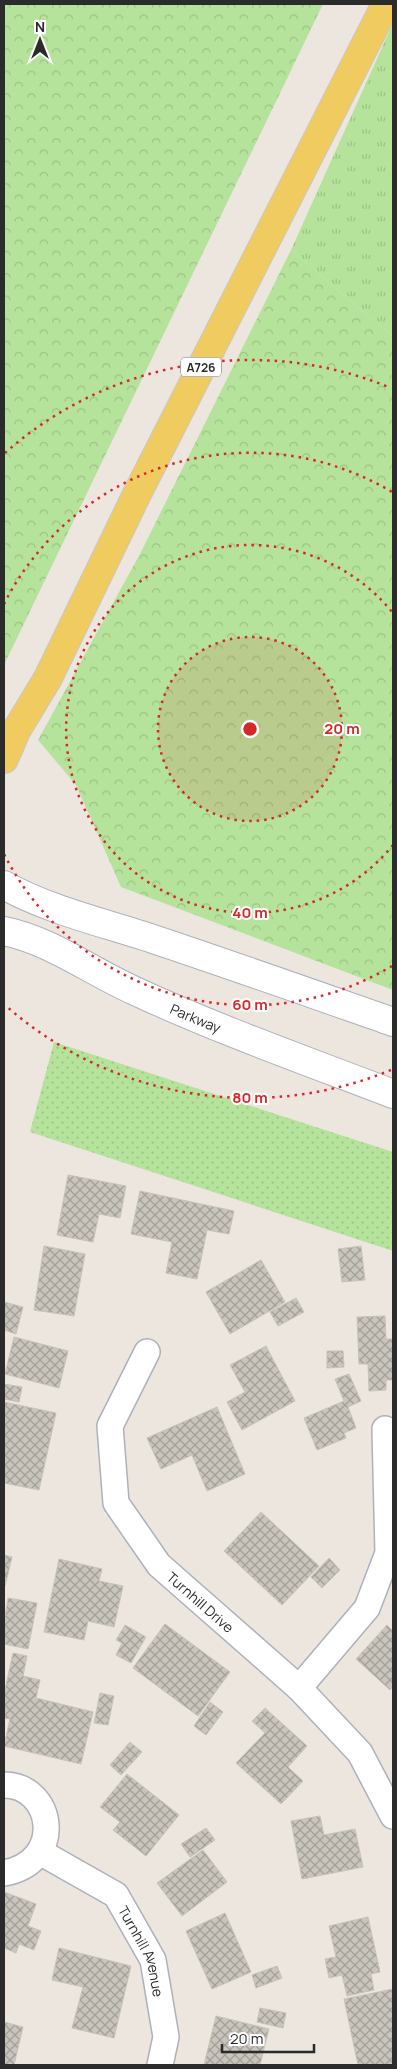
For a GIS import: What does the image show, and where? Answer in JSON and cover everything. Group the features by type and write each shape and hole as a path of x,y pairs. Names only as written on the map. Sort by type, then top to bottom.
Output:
{"main road":[{"name":"A726","path":"4,758 10,737 48,678 136,496 386,4"}],"street":[{"path":"4,885 17,892 60,908 205,956 393,1022"},
{"name":"Parkway","path":"4,931 23,935 54,947 133,990 186,1014 393,1094"},
{"name":"Turnhill Drive","path":"147,1352 110,1426 116,1503 160,1565 299,1688 360,1753 393,1816"},
{"path":"299,1688 367,1608 388,1553 385,1429"},
{"path":"4,1786 22,1790 34,1798 42,1810 46,1824 46,1838 40,1852 31,1863 18,1871 4,1873"},
{"name":"Turnhill Avenue","path":"40,1852 116,1895 153,1960 166,2037 160,2065"}],"green space":[{"path":"4,4 323,4 4,665"},
{"path":"393,23 393,337 291,250"},
{"path":"291,250 393,337 393,990 121,887 76,785 38,740 141,552"},
{"path":"54,1042 393,1152 393,1251 30,1132"}],"building":[{"path":"68,1175 126,1186 120,1218 99,1214 93,1242 57,1235"},
{"path":"140,1191 234,1211 229,1234 207,1230 197,1279 166,1273 172,1242 131,1234"},
{"path":"44,1246 85,1254 74,1316 34,1310"},
{"path":"361,1246 365,1280 342,1282 338,1249"},
{"path":"261,1260 285,1302 230,1334 206,1292"},
{"path":"296,1298 304,1312 278,1326 270,1312"},
{"path":"4,1302 23,1307 16,1334 4,1330"},
{"path":"385,1316 386,1339 393,1339 393,1380 386,1380 386,1390 369,1391 368,1364 359,1364 357,1317"},
{"path":"14,1337 68,1351 59,1388 5,1374"},
{"path":"266,1346 295,1401 242,1430 227,1402 245,1392 230,1365"},
{"path":"327,1351 343,1351 344,1367 327,1368"},
{"path":"349,1374 361,1401 348,1407 356,1428 344,1433 346,1438 317,1450 304,1418 344,1401 335,1379"},
{"path":"4,1384 22,1387 19,1402 4,1399"},
{"path":"4,1402 56,1413 39,1490 4,1483"},
{"path":"217,1407 245,1474 207,1491 192,1455 161,1469 147,1438"},
{"path":"261,1512 319,1566 282,1605 224,1551"},
{"path":"4,1555 12,1557 5,1586 4,1586"},
{"path":"329,1558 340,1570 322,1588 311,1577"},
{"path":"59,1559 102,1569 99,1581 123,1586 114,1627 88,1621 84,1640 44,1632"},
{"path":"8,1598 37,1603 28,1649 4,1644 4,1623"},
{"path":"165,1624 230,1672 198,1716 133,1668"},
{"path":"125,1625 146,1637 131,1663 116,1655 122,1643 116,1640"},
{"path":"387,1625 393,1631 393,1686 390,1690 356,1659"},
{"path":"13,1653 27,1656 23,1676 40,1680 36,1698 93,1712 81,1764 4,1746 10,1719 4,1718 4,1694"},
{"path":"100,1693 114,1696 108,1725 94,1723"},
{"path":"210,1702 223,1712 206,1735 194,1726"},
{"path":"265,1708 307,1746 288,1767 303,1781 281,1804 236,1763 265,1733 252,1721"},
{"path":"130,1742 142,1752 121,1775 110,1765"},
{"path":"127,1774 179,1815 146,1856 113,1830 120,1822 100,1807"},
{"path":"320,1816 324,1835 355,1829 363,1867 302,1879 291,1821"},
{"path":"206,1828 215,1840 190,1857 181,1844"},
{"path":"203,1850 227,1882 182,1916 157,1883"},
{"path":"4,1892 36,1904 28,1926 41,1931 34,1950 19,1944 16,1953 4,1948"},
{"path":"225,1913 251,1972 212,1989 186,1931"},
{"path":"368,1917 380,1972 371,1974 374,1990 347,1996 342,1975 329,1978 325,1959 336,1957 329,1926"},
{"path":"59,1948 131,1966 114,2038 72,2028 83,1987 52,1980"},
{"path":"277,1966 282,1978 256,1988 252,1975"},
{"path":"393,1989 393,2065 358,2065 344,1999"},
{"path":"260,2008 286,2013 283,2028 257,2022"},
{"path":"216,2016 269,2029 260,2065 204,2065"},
{"path":"4,2022 23,2027 14,2065 4,2065"}]}
